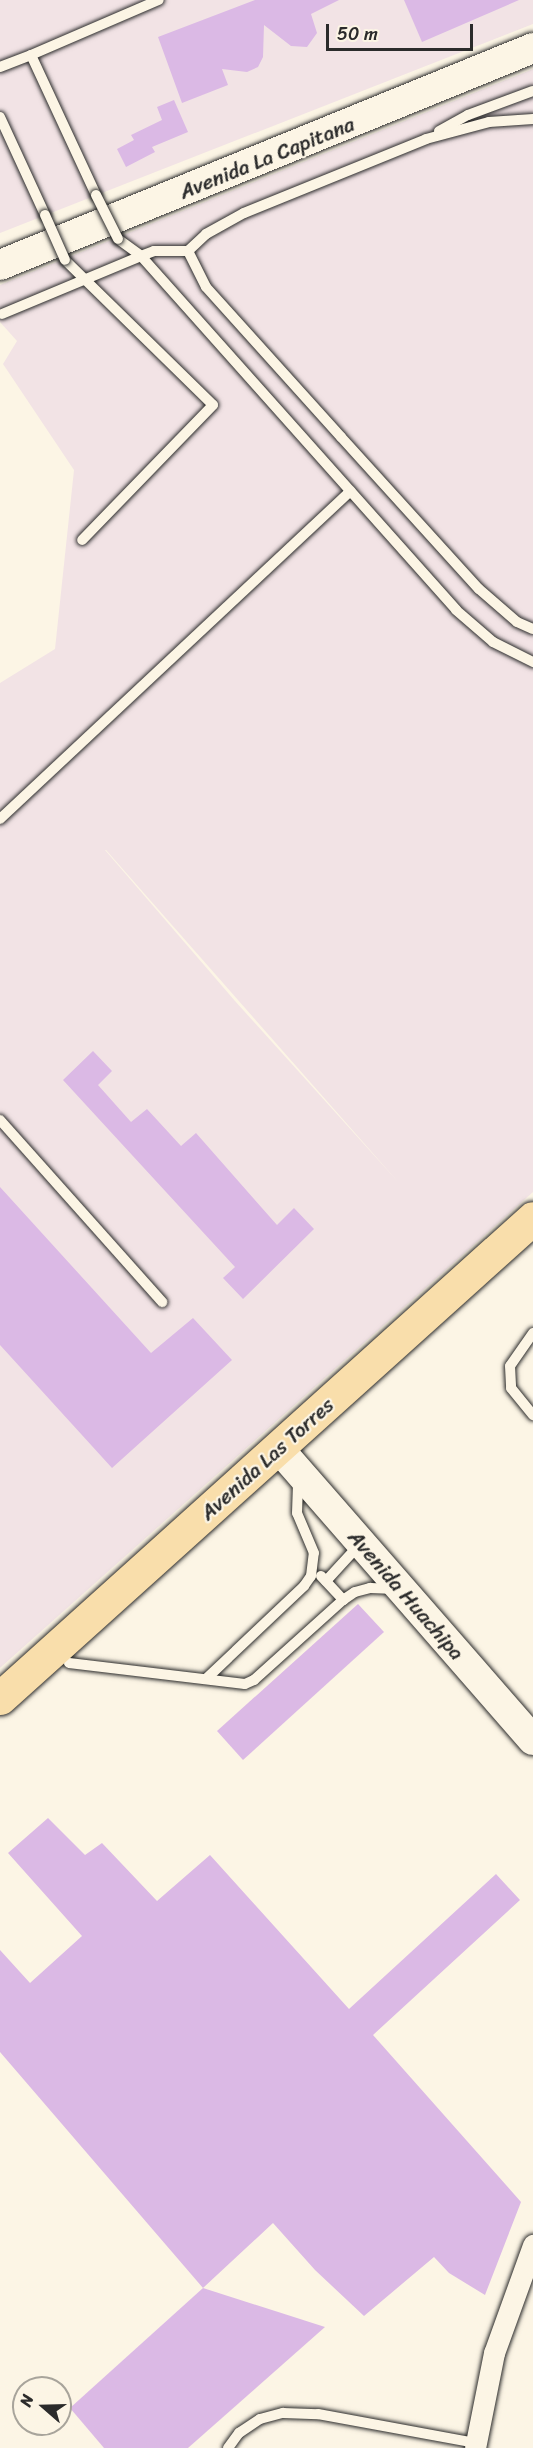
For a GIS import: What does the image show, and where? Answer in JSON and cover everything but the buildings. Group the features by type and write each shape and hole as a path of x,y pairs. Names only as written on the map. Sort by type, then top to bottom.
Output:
{"main road":[{"name":"Avenida Las Torres","path":"0,1698 290,1462 533,1218"},
{"name":"Avenida Las Torres","path":"0,1724 533,1246"}],"street":[{"name":"Avenida La Capitana","path":"0,266 533,48"},
{"name":"Avenida Huachipa","path":"290,1462 533,1740"},
{"path":"476,2446 494,2353 533,2245"}],"lane":[{"path":"0,67 159,0"},
{"path":"31,55 118,239 141,256 456,610 493,642 533,662"},
{"path":"426,139 468,115 533,91"},
{"path":"0,117 65,260 213,405 82,540"},
{"path":"2,314 154,250 188,251 206,234 244,213 426,139 489,122 533,119"},
{"path":"188,251 206,286 340,437 479,589 517,622 533,629"},
{"path":"0,819 351,491"},
{"path":"0,1120 162,1302"},
{"path":"533,1333 510,1366 511,1388 533,1415"},
{"path":"207,1678 304,1586 314,1567 314,1553 297,1513 290,1462"},
{"path":"326,1581 361,1543"},
{"path":"314,1567 343,1600"},
{"path":"69,1663 207,1678 235,1684 254,1680 343,1600 356,1592 370,1588 401,1589"},
{"path":"228,2448 239,2433 260,2419 283,2413 318,2414 476,2446"}],"shaded area":[{"path":"0,0 533,0 533,24 0,233"},
{"path":"533,69 533,1192 0,1668 0,683 55,649 74,470 3,364 17,341 0,322 0,285","holes":["106,850 399,1183 235,1001"]}]}
